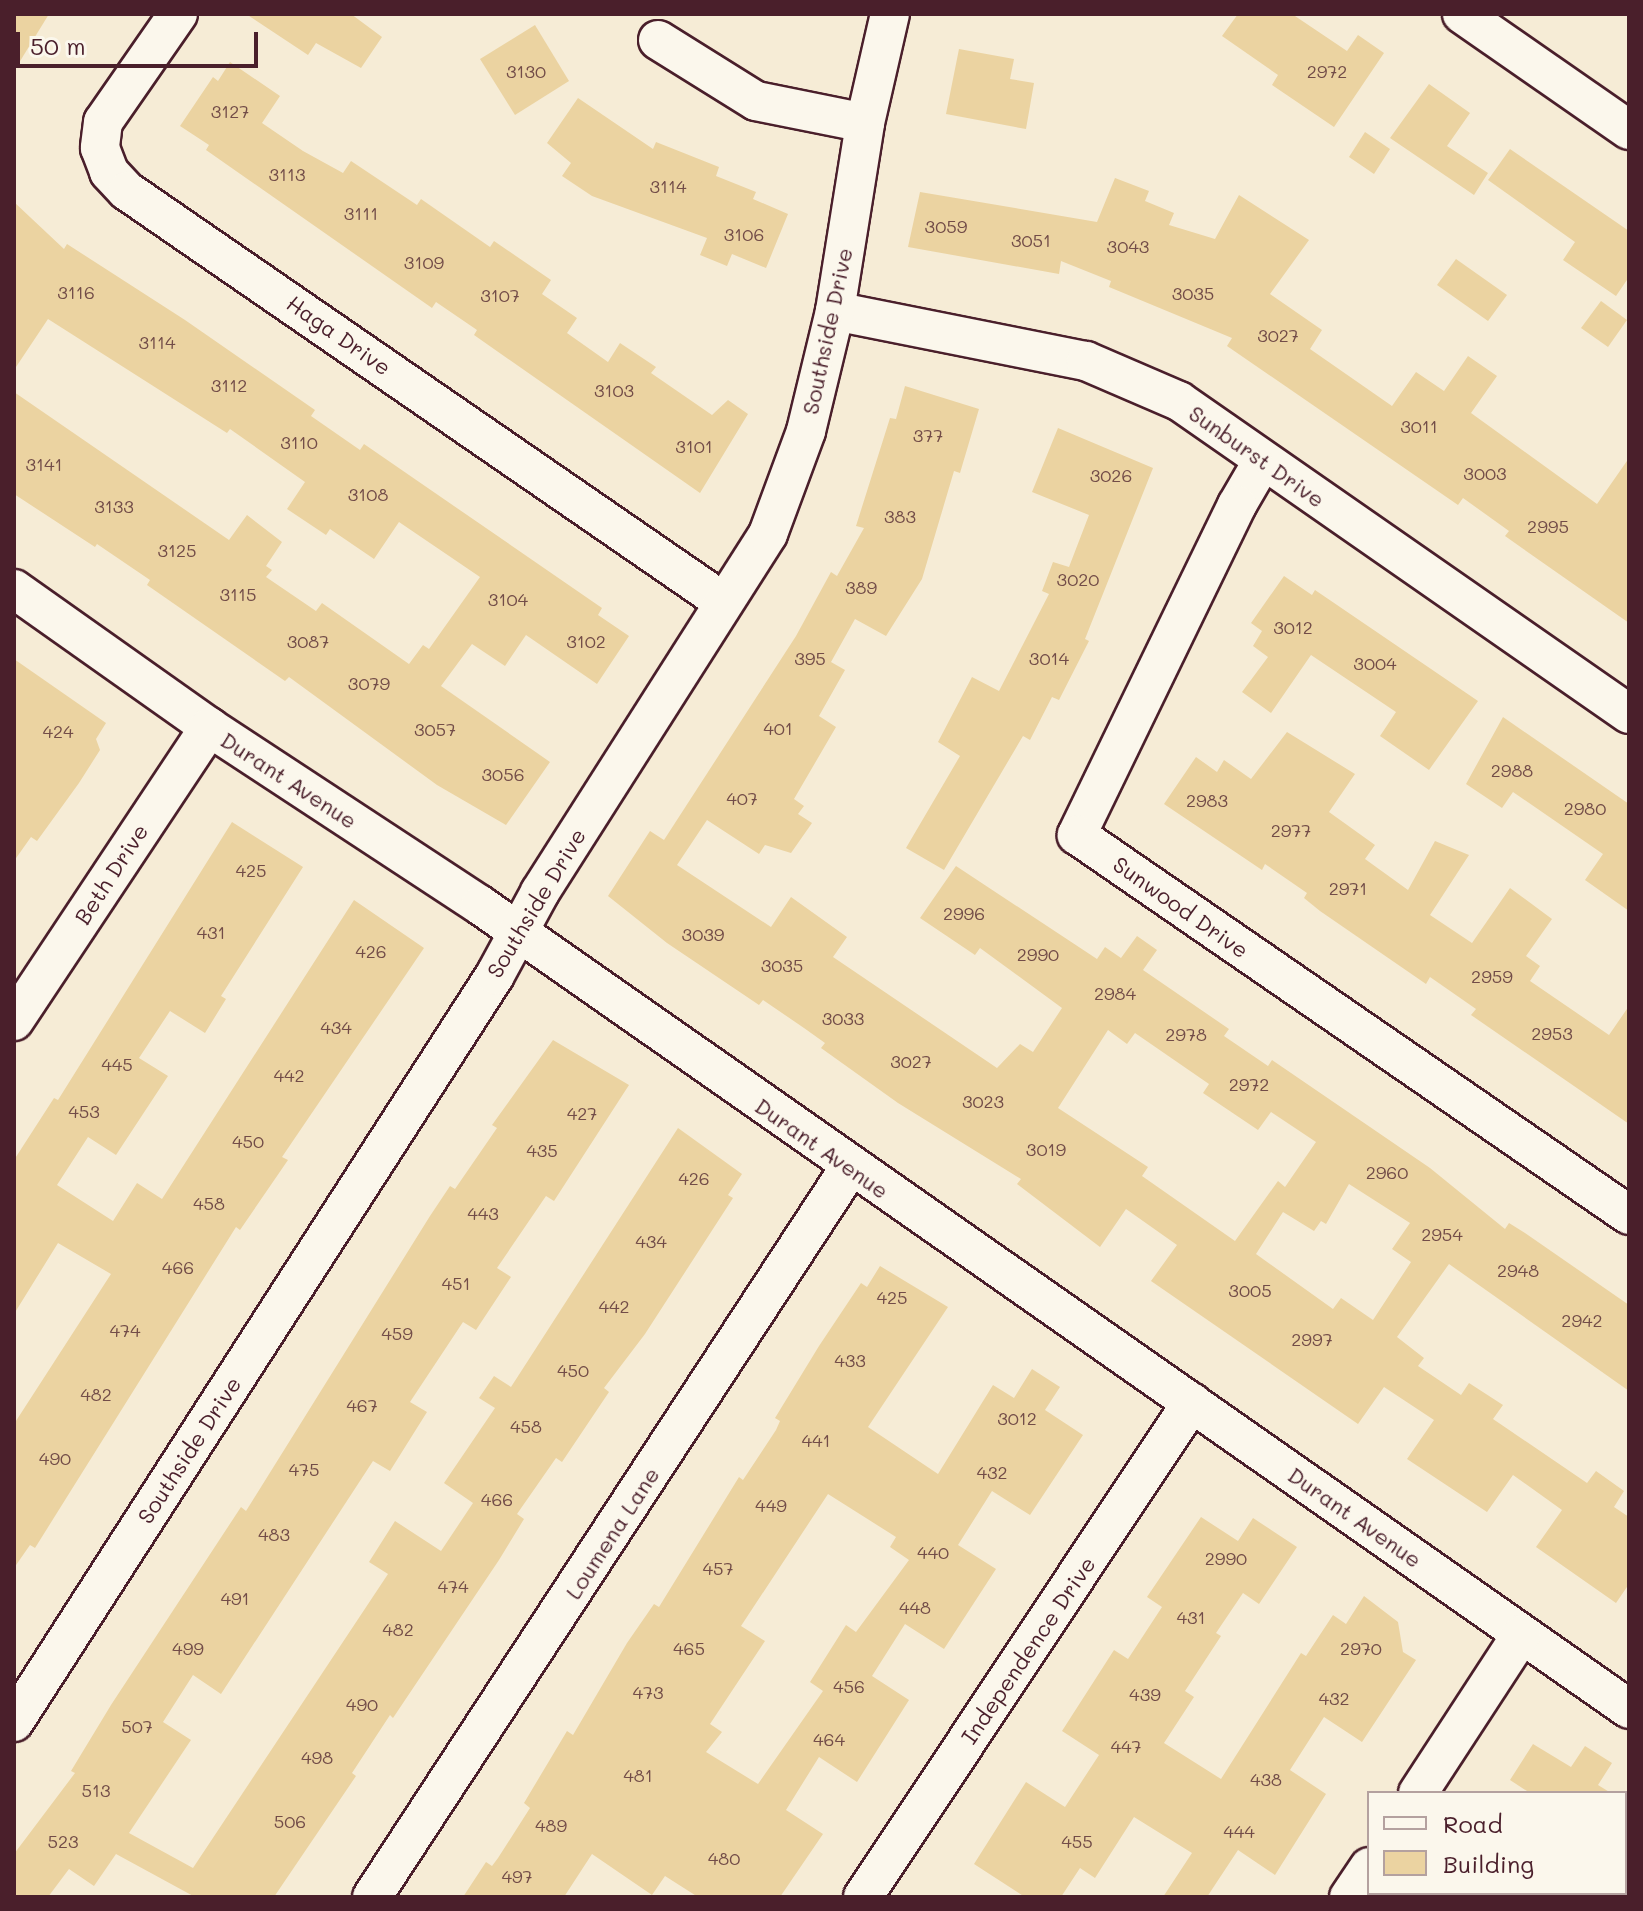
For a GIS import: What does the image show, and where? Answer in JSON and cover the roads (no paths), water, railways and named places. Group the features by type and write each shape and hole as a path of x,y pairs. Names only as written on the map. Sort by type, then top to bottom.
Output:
{"street":[{"name":"Haga Drive","path":"178,14 103,122 100,148 109,172 127,191 722,601"},
{"name":"Southside Drive","path":"14,1722 518,932 722,601 768,534 806,431 835,311 865,123 890,14"},
{"path":"1462,14 1629,130"},
{"path":"658,40 756,101 865,123"},
{"name":"Sunburst Drive","path":"835,311 1086,361 1179,401 1262,462 1629,714"},
{"name":"Sunwood Drive","path":"1262,462 1077,835 1629,1215"},
{"name":"Durant Avenue","path":"14,589 209,727 518,932 1629,1709"},
{"name":"Beth Drive","path":"14,1021 209,727"},
{"name":"Loumena Lane","path":"372,1897 850,1167"},
{"name":"Independence Drive","path":"863,1897 1192,1402"},
{"path":"1419,1791 1521,1635"},
{"path":"1349,1897 1367,1870"}]}
